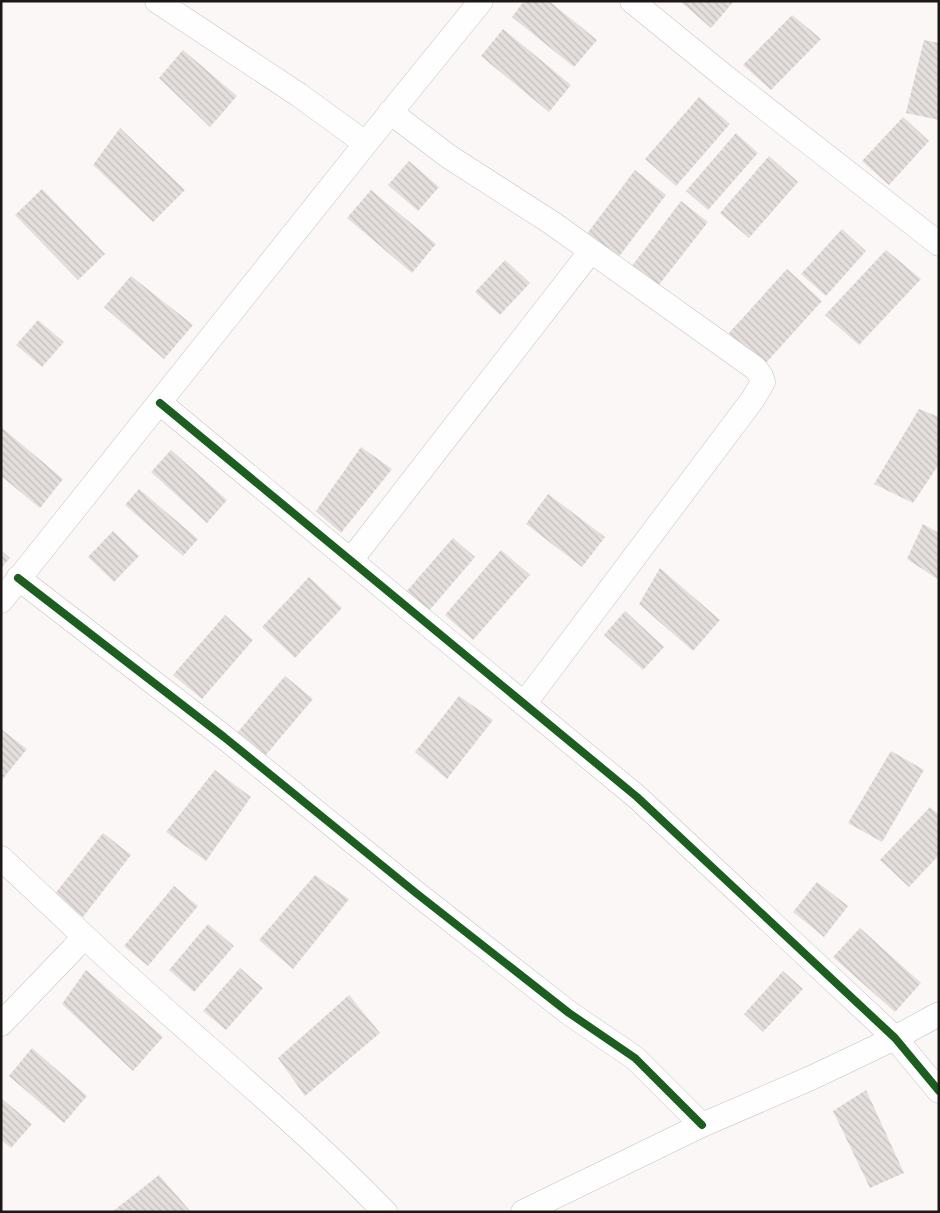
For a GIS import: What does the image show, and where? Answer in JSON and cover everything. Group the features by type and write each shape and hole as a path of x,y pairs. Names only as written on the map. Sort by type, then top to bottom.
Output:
{"street":[{"path":"157,1 299,95 365,143"},
{"path":"1,601 365,143 481,1"},
{"path":"632,1 724,76 939,244"},
{"path":"390,112 448,156 552,223 755,368 763,382 753,399 524,704"},
{"path":"351,560 591,251"},
{"path":"160,403 637,798 895,1038 939,1091"},
{"path":"18,578 224,737 416,893 562,1007 635,1058 702,1125"},
{"path":"1,858 115,966 269,1101 352,1178 385,1212"},
{"path":"1,1024 74,949 84,936"},
{"path":"523,1212 702,1125 811,1078 895,1038 939,1014"}],"building":[{"path":"524,1 549,1 597,40 574,67 512,17"},
{"path":"680,1 734,1 711,28"},
{"path":"792,15 821,39 771,90 743,65"},
{"path":"503,29 571,85 549,112 481,56"},
{"path":"924,40 939,43 939,120 906,113"},
{"path":"183,50 237,96 210,127 159,78"},
{"path":"699,97 730,124 676,186 645,159"},
{"path":"903,117 929,141 889,185 862,161"},
{"path":"120,128 185,190 153,222 93,165"},
{"path":"736,133 758,153 708,210 686,191"},
{"path":"769,156 798,182 749,238 720,213"},
{"path":"409,161 439,187 418,211 388,185"},
{"path":"635,170 666,195 617,259 586,235"},
{"path":"42,189 105,254 78,280 15,215"},
{"path":"371,190 436,244 412,273 347,218"},
{"path":"681,201 708,222 655,290 629,270"},
{"path":"842,229 866,251 826,296 801,274"},
{"path":"886,250 921,279 859,345 825,315"},
{"path":"505,260 530,283 500,315 475,292"},
{"path":"787,269 822,301 764,365 729,333"},
{"path":"131,276 193,325 164,359 104,307"},
{"path":"38,320 64,342 42,367 16,345"},
{"path":"919,409 939,417 939,464 913,503 874,484"},
{"path":"1,427 63,479 40,508 1,476"},
{"path":"361,447 392,469 341,533 316,511"},
{"path":"171,450 227,500 207,523 151,472"},
{"path":"139,489 198,539 183,556 125,505"},
{"path":"548,494 605,537 582,567 526,524"},
{"path":"923,524 939,533 939,580 907,559"},
{"path":"113,531 139,556 114,582 88,557"},
{"path":"453,538 475,557 428,612 405,593"},
{"path":"1,550 10,558 1,568"},
{"path":"501,550 530,575 473,640 445,615"},
{"path":"660,568 720,620 693,651 639,604"},
{"path":"309,577 342,608 295,658 262,627"},
{"path":"625,611 664,647 643,670 604,635"},
{"path":"225,615 253,640 202,699 173,675"},
{"path":"285,676 313,699 265,756 237,733"},
{"path":"459,696 493,720 447,779 415,752"},
{"path":"1,729 27,749 1,781"},
{"path":"891,751 924,770 882,842 848,823"},
{"path":"215,770 251,797 206,861 166,832"},
{"path":"930,807 939,815 939,855 909,887 880,860"},
{"path":"103,833 131,855 83,917 54,895"},
{"path":"315,875 349,899 293,969 259,940"},
{"path":"817,882 848,906 824,937 793,912"},
{"path":"174,886 198,906 148,966 124,946"},
{"path":"208,924 234,946 194,992 169,970"},
{"path":"860,928 921,983 895,1012 833,957"},
{"path":"240,968 263,988 226,1030 203,1011"},
{"path":"86,970 163,1037 133,1071 62,1004"},
{"path":"783,971 803,989 763,1032 744,1014"},
{"path":"349,995 380,1033 305,1096 278,1058"},
{"path":"32,1048 87,1096 64,1123 9,1076"},
{"path":"866,1090 904,1173 870,1188 833,1111"},
{"path":"1,1098 32,1124 11,1148 1,1140"},
{"path":"159,1175 191,1212 112,1212"}],"cycle path":[{"path":"160,403 637,797 895,1038 939,1091"},
{"path":"18,578 224,737 416,893 569,1013 635,1058 702,1125"}]}
